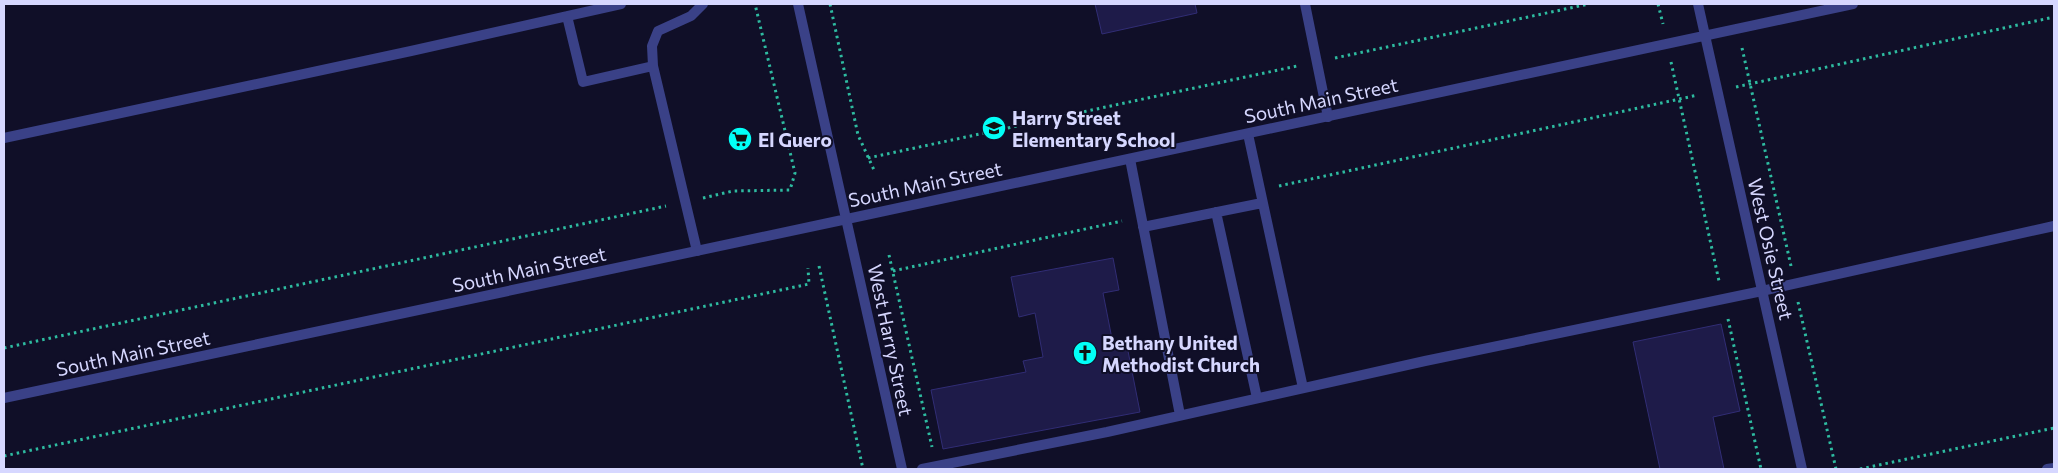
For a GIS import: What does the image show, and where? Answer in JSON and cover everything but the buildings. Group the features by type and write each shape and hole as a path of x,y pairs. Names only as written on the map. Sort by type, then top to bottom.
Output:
{"street":[{"path":"4,138 621,4"},
{"path":"697,251 653,66 652,46 658,31 691,16 703,4"},
{"name":"West Harry Street","path":"798,4 902,469"},
{"path":"1305,4 1328,117"},
{"name":"West Osie Street","path":"1698,4 1802,469"},
{"name":"South Main Street","path":"4,398 1853,4"},
{"path":"567,16 584,82 653,66"},
{"path":"1248,134 1303,388"},
{"path":"1130,159 1180,416"},
{"path":"1142,222 1216,212 1262,203"},
{"path":"1216,212 1257,398"},
{"path":"922,469 1180,416 1424,361 1762,291 2054,226"},
{"path":"2047,469 2054,468"}],"path":[{"path":"4,348 733,191 790,190 796,174 755,4"},
{"path":"830,4 858,135 874,170"},
{"path":"868,158 1589,4"},
{"path":"1658,4 1761,469"},
{"path":"1259,191 2054,17"},
{"path":"1738,29 1836,469"},
{"path":"893,271 1142,222"},
{"path":"889,255 936,467"},
{"path":"820,266 863,469"},
{"path":"4,456 809,284 808,268"},
{"path":"1860,469 2054,428"}],"place":[{"name":"Harry Street Elementary School","path":"994,128"},
{"name":"El Guero","path":"740,139"},
{"name":"Bethany United Methodist Church","path":"1085,353"}]}
